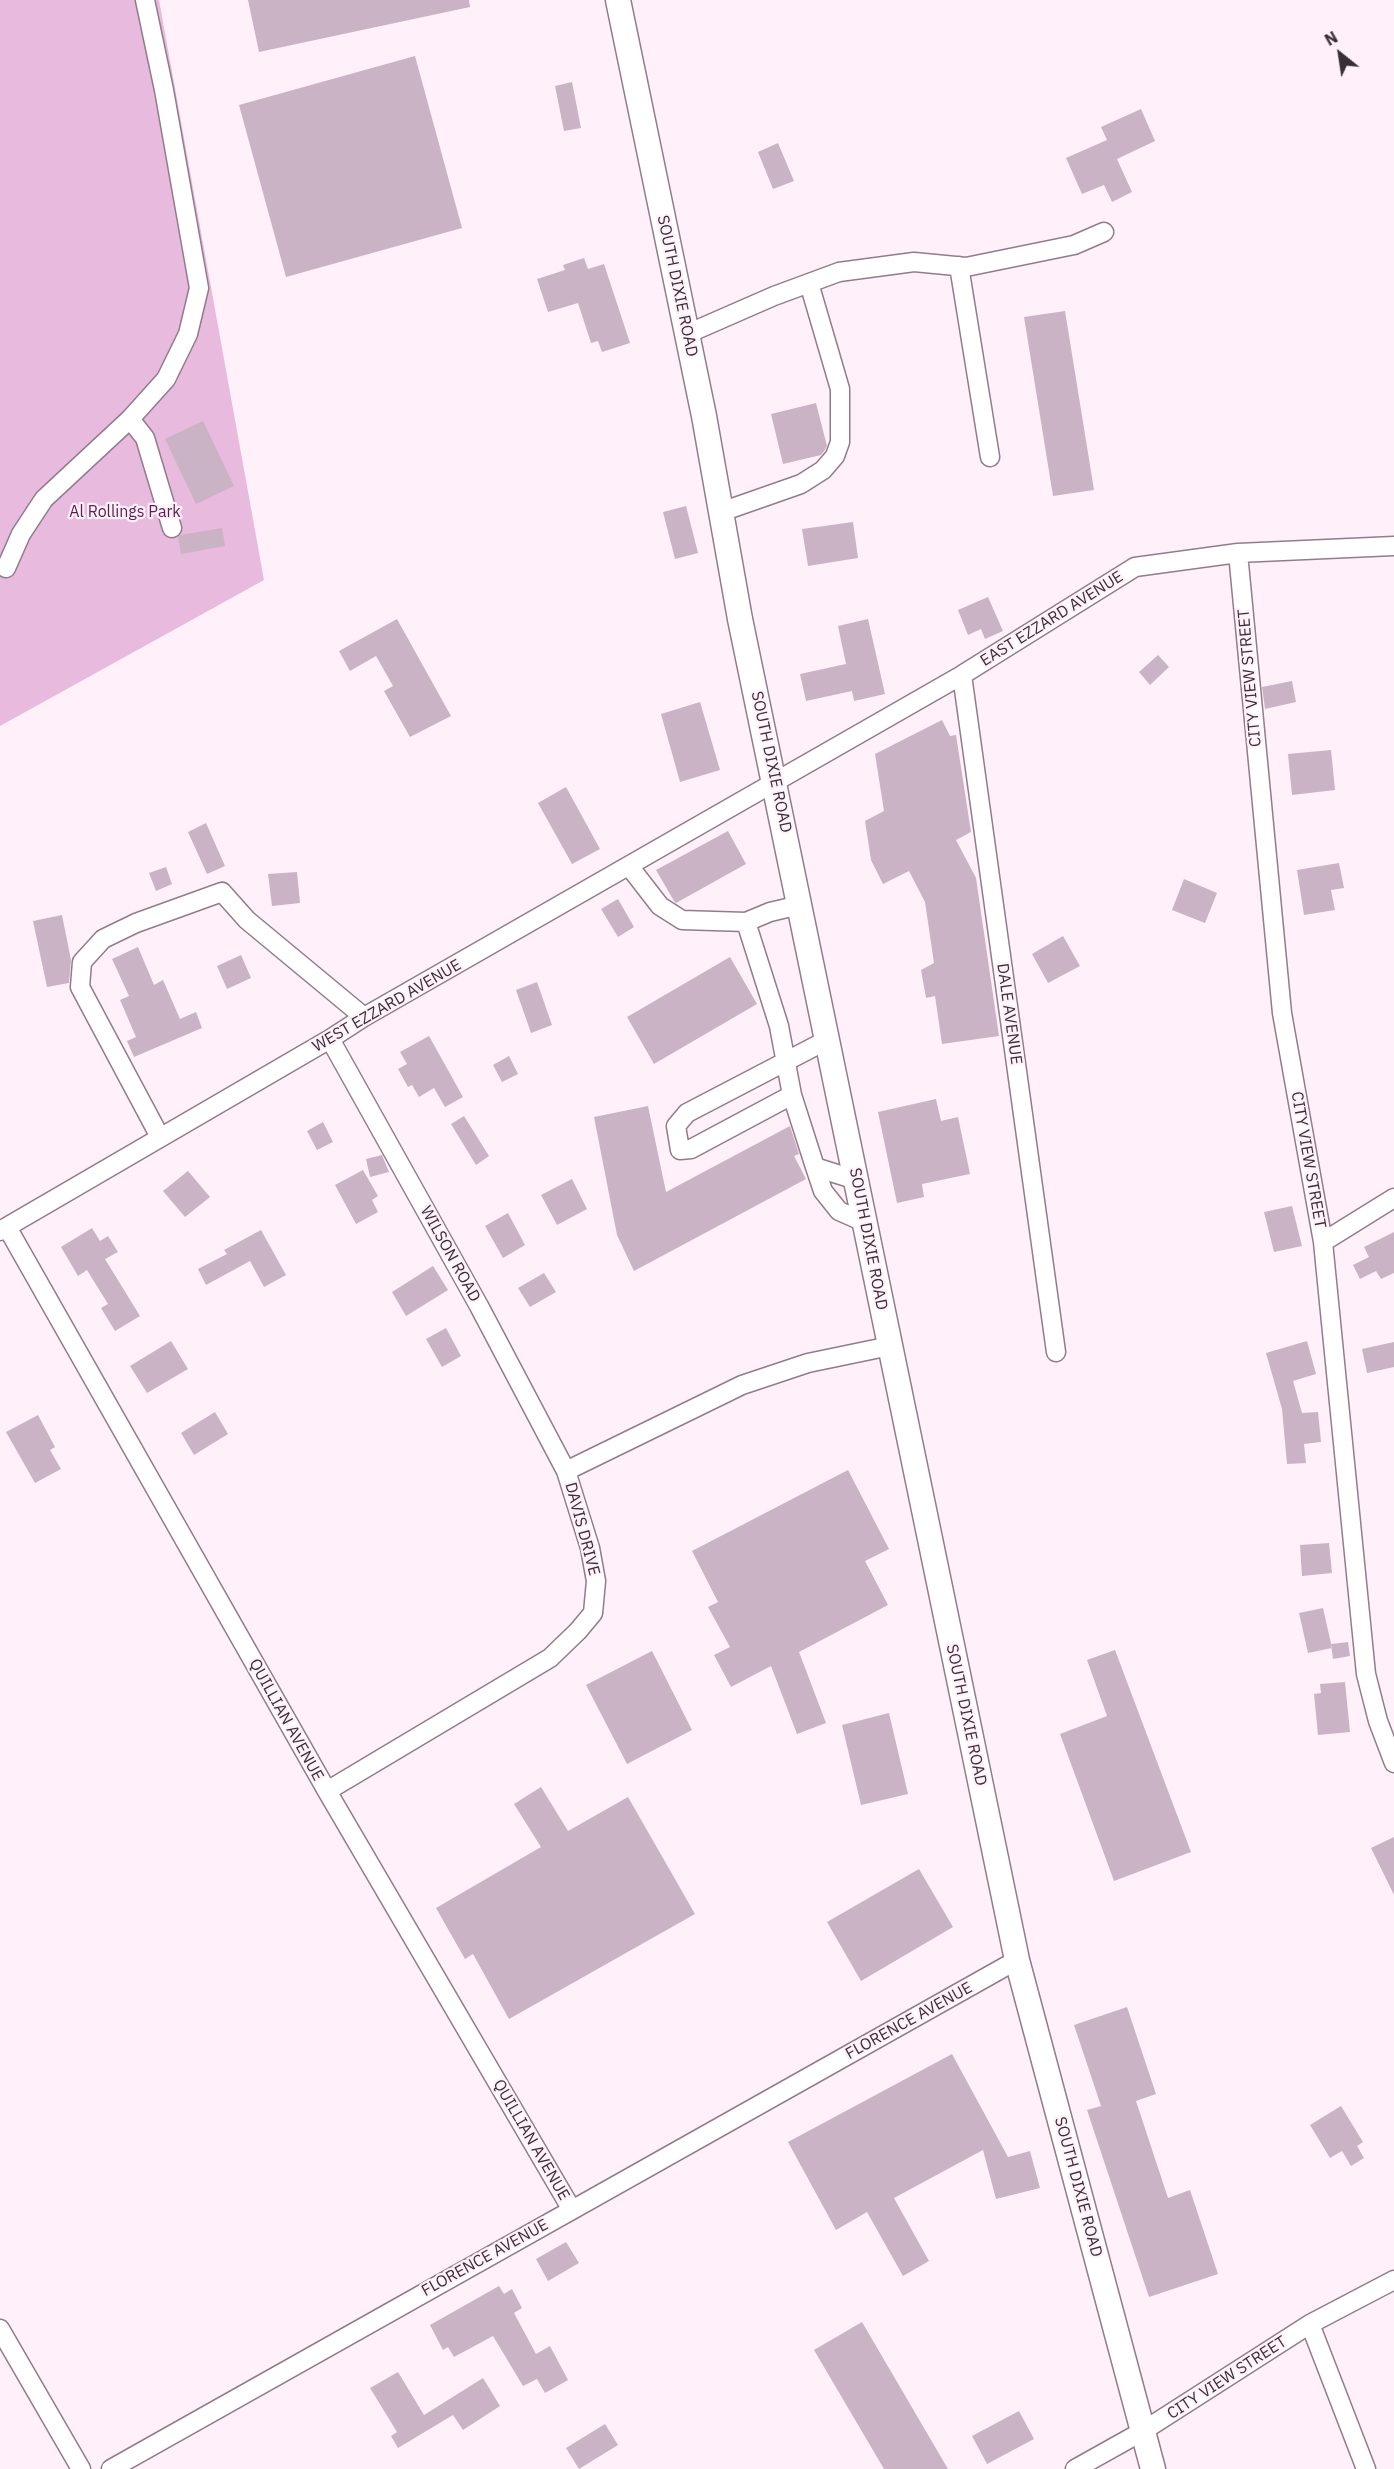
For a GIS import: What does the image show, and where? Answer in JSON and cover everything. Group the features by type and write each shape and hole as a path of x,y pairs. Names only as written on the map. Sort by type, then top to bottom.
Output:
{"main road":[{"name":"SOUTH DIXIE ROAD","path":"618,0 687,334 740,619 1017,1960 1154,2469"}],"street":[{"path":"6,568 21,534 44,500 130,419 166,379 188,334 199,288 164,90 145,0"},
{"path":"687,334 774,296 839,272 914,262 959,266 1074,245 1104,232"},
{"path":"959,266 990,457"},
{"path":"721,512 801,484 823,470 835,456 840,442 840,389 809,283"},
{"path":"130,419 145,438 172,528"},
{"name":"EAST EZZARD AVENUE","path":"775,783 962,675 1135,567 1238,553 1394,546"},
{"name":"CITY VIEW STREET","path":"1238,553 1282,1013 1323,1242 1366,1674 1378,1721 1394,1764"},
{"name":"DALE AVENUE","path":"962,675 1056,1352"},
{"name":"WEST EZZARD AVENUE","path":"4,1229 364,1017 775,783"},
{"path":"629,866 660,906 682,920 746,922 770,912 800,905"},
{"path":"160,1137 80,987 82,962 103,939 136,923 222,892 247,920 364,1017"},
{"path":"746,922 779,1026 792,1095 823,1191 839,1211 864,1222"},
{"name":"WILSON ROAD","path":"330,1039 479,1306 566,1471"},
{"path":"792,1095 691,1149 680,1150 676,1126 687,1113 827,1040"},
{"path":"815,1167 856,1180"},
{"path":"1323,1242 1394,1198"},
{"name":"QUILLIAN AVENUE","path":"4,1229 327,1791 572,2210"},
{"name":"DAVIS DRIVE","path":"327,1791 550,1658 593,1613 596,1581 590,1548 566,1471 742,1385 808,1363 890,1346"},
{"name":"FLORENCE AVENUE","path":"111,2469 1017,1960"},
{"name":"CITY VIEW STREET","path":"1075,2469 1143,2431 1310,2324 1394,2280"},
{"path":"1310,2324 1366,2469"},
{"path":"0,2329 81,2469"}],"green space":[{"name":"Al Rollings Park","path":"0,0 159,0 264,580 0,726"}],"building":[{"path":"248,0 469,0 470,7 259,52"},
{"path":"415,56 462,228 286,277 239,105"},
{"path":"572,82 581,128 564,131 555,86"},
{"path":"1141,109 1155,141 1117,159 1132,192 1112,202 1104,185 1082,194 1066,158 1107,140 1101,127"},
{"path":"778,143 794,181 773,189 758,152"},
{"path":"584,258 588,269 604,264 630,343 602,352 598,341 591,343 578,303 548,312 537,279 565,270 563,265"},
{"path":"1065,311 1094,490 1053,496 1024,317"},
{"path":"816,403 827,446 825,450 821,455 783,464 771,414"},
{"path":"203,421 234,486 196,504 165,439"},
{"path":"686,506 698,553 675,559 663,512"},
{"path":"853,522 858,558 808,566 802,529"},
{"path":"222,528 225,546 181,554 178,537 181,535"},
{"path":"988,597 1003,631 985,639 981,629 968,635 958,610"},
{"path":"397,619 451,716 410,737 384,691 393,686 376,656 350,671 339,651"},
{"path":"868,619 885,694 854,701 852,691 806,701 800,674 846,664 838,626"},
{"path":"1158,655 1169,667 1150,685 1139,672"},
{"path":"1292,681 1296,702 1265,709 1262,687"},
{"path":"700,702 720,770 680,782 661,714"},
{"path":"942,720 950,736 956,735 971,832 956,840 976,878 999,1036 942,1044 935,996 926,998 921,970 934,963 925,902 909,871 883,884 871,860 865,821 884,811 875,754"},
{"path":"1331,750 1335,790 1292,795 1288,754"},
{"path":"566,787 600,849 572,864 538,803"},
{"path":"206,823 225,866 207,874 188,832"},
{"path":"728,831 746,864 676,903 656,870"},
{"path":"1339,863 1344,888 1331,890 1335,910 1304,915 1297,870"},
{"path":"166,867 172,884 156,891 149,873"},
{"path":"297,872 300,903 272,906 268,874"},
{"path":"1184,879 1217,893 1205,923 1172,910"},
{"path":"618,899 634,927 618,937 601,909"},
{"path":"62,915 71,960 69,983 47,987 33,921"},
{"path":"1063,936 1080,966 1048,983 1032,954"},
{"path":"138,947 154,985 163,980 180,1019 196,1012 202,1028 134,1057 127,1041 136,1037 120,1000 129,996 112,959"},
{"path":"241,955 251,978 227,989 217,966"},
{"path":"730,957 757,1004 654,1064 627,1017"},
{"path":"537,982 552,1025 531,1033 516,990"},
{"path":"429,1036 463,1097 445,1107 434,1088 419,1097 412,1085 408,1087 398,1069 407,1064 400,1052"},
{"path":"509,1056 518,1074 502,1082 493,1065"},
{"path":"936,1099 941,1121 958,1117 970,1174 922,1184 924,1197 897,1203 878,1112"},
{"path":"648,1106 666,1192 790,1126 799,1154 794,1156 806,1179 634,1271 617,1235 594,1117"},
{"path":"464,1116 489,1156 476,1165 451,1124"},
{"path":"323,1122 333,1142 317,1150 307,1131"},
{"path":"382,1155 389,1172 370,1177 366,1159"},
{"path":"363,1170 378,1196 372,1200 378,1212 356,1224 335,1185"},
{"path":"188,1171 210,1197 185,1217 163,1191"},
{"path":"572,1179 587,1209 557,1225 541,1195"},
{"path":"1292,1206 1302,1246 1274,1252 1264,1212"},
{"path":"508,1213 525,1245 503,1258 485,1226"},
{"path":"92,1228 100,1241 108,1236 118,1252 105,1259 140,1316 115,1331 101,1308 108,1304 87,1270 78,1276 61,1247"},
{"path":"261,1230 286,1275 264,1287 250,1261 206,1285 198,1269 227,1254 224,1250"},
{"path":"1394,1232 1394,1273 1381,1279 1376,1271 1360,1279 1353,1265 1369,1257 1364,1247"},
{"path":"433,1266 448,1290 406,1316 392,1292"},
{"path":"544,1273 556,1292 530,1307 518,1288"},
{"path":"446,1328 461,1356 442,1367 426,1339"},
{"path":"171,1341 188,1369 147,1393 130,1366"},
{"path":"1307,1341 1316,1374 1293,1381 1302,1413 1318,1412 1321,1442 1304,1444 1306,1463 1287,1464 1282,1409 1266,1353"},
{"path":"1394,1342 1394,1367 1367,1373 1362,1349"},
{"path":"215,1412 228,1434 194,1455 181,1433"},
{"path":"38,1415 55,1447 50,1450 61,1469 35,1483 6,1432"},
{"path":"848,1470 889,1549 865,1561 888,1605 799,1652 826,1723 797,1734 771,1666 731,1687 714,1655 730,1647 708,1607 718,1602 692,1551"},
{"path":"1329,1543 1332,1573 1302,1576 1300,1545"},
{"path":"1323,1608 1332,1648 1308,1653 1299,1613"},
{"path":"1348,1642 1350,1656 1333,1659 1331,1644"},
{"path":"1115,1650 1191,1852 1114,1881 1060,1734 1107,1716 1087,1660"},
{"path":"652,1651 692,1730 627,1764 586,1685"},
{"path":"1345,1682 1350,1732 1318,1735 1314,1694 1321,1693 1320,1684"},
{"path":"889,1713 908,1794 861,1805 842,1725"},
{"path":"541,1787 568,1831 628,1797 695,1914 509,2019 473,1954 465,1959 436,1908 541,1847 514,1804"},
{"path":"1394,1837 1394,1895 1371,1848"},
{"path":"919,1869 953,1927 861,1981 827,1922"},
{"path":"1127,2007 1156,2094 1136,2101 1168,2198 1190,2190 1218,2274 1149,2297 1087,2110 1101,2106 1074,2025"},
{"path":"952,2054 1008,2157 1030,2151 1040,2188 996,2199 983,2150 894,2198 929,2261 903,2276 867,2212 836,2230 788,2142"},
{"path":"1341,2106 1363,2142 1357,2146 1364,2158 1351,2166 1342,2151 1330,2158 1310,2125"},
{"path":"566,2242 579,2263 548,2281 536,2259"},
{"path":"499,2286 504,2294 512,2289 522,2308 514,2313 536,2354 550,2346 568,2380 545,2393 537,2379 523,2386 493,2336 454,2357 448,2347 443,2350 430,2325"},
{"path":"862,2322 948,2469 884,2469 814,2350"},
{"path":"398,2372 424,2415 483,2378 500,2406 463,2430 453,2415 398,2448 391,2436 397,2432 370,2388"},
{"path":"1019,2411 1034,2439 987,2464 972,2436"},
{"path":"605,2424 618,2445 579,2469 566,2448"}]}
